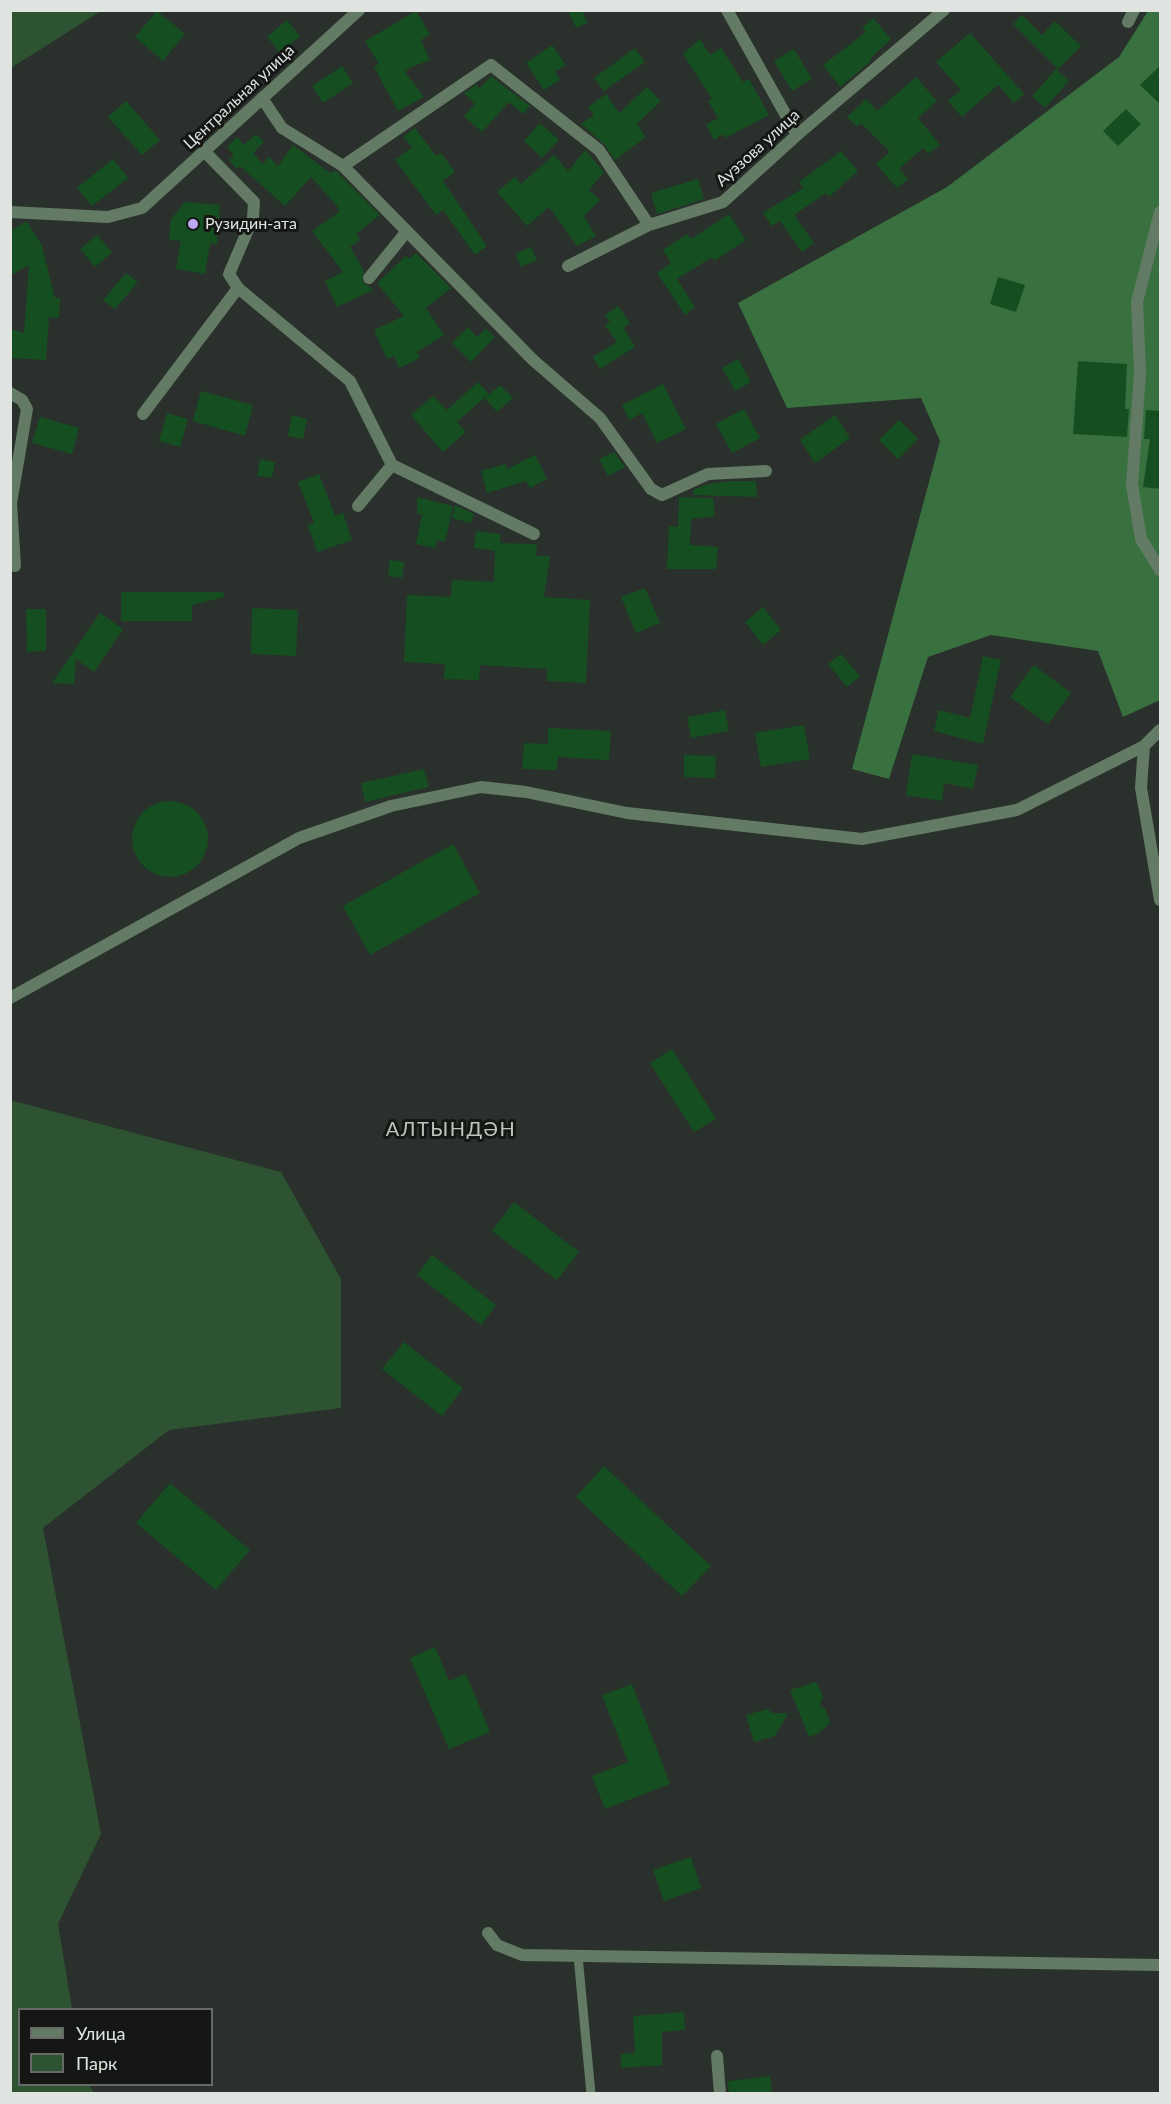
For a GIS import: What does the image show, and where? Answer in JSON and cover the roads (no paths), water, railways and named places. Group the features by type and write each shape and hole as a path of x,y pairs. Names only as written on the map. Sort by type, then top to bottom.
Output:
{"street":[{"name":"Центральная улица","path":"10,212 108,217 142,208 358,10"},
{"path":"727,10 797,135"},
{"name":"Ауэзова улица","path":"568,266 649,225 723,202 797,135 944,10"},
{"path":"343,166 491,65 599,150 649,225"},
{"path":"262,98 282,128 343,166 533,360 600,418 651,489 662,495 708,474 766,471"},
{"path":"204,151 254,202 253,218 229,274 238,288 350,381 392,465 534,534"},
{"path":"1161,212 1137,302 1140,373 1132,485 1141,538 1161,570"},
{"path":"369,278 407,231"},
{"path":"143,414 238,288"},
{"path":"10,393 22,400 27,409 11,503 15,566"},
{"path":"358,506 392,465"},
{"path":"10,998 299,838 391,806 481,787 526,792 627,813 862,839 1017,810 1144,746 1161,730"},
{"path":"1144,746 1141,788 1161,900"},
{"path":"488,1933 497,1945 522,1954 1161,1965"},
{"path":"717,2056 720,2094"}],"lane":[{"path":"578,1956 591,2094"}],"place":[{"name":"Рузидин-ата","path":"193,224"}],"district":[{"name":"АЛТЫНДӘН","path":"451,1130"}]}
